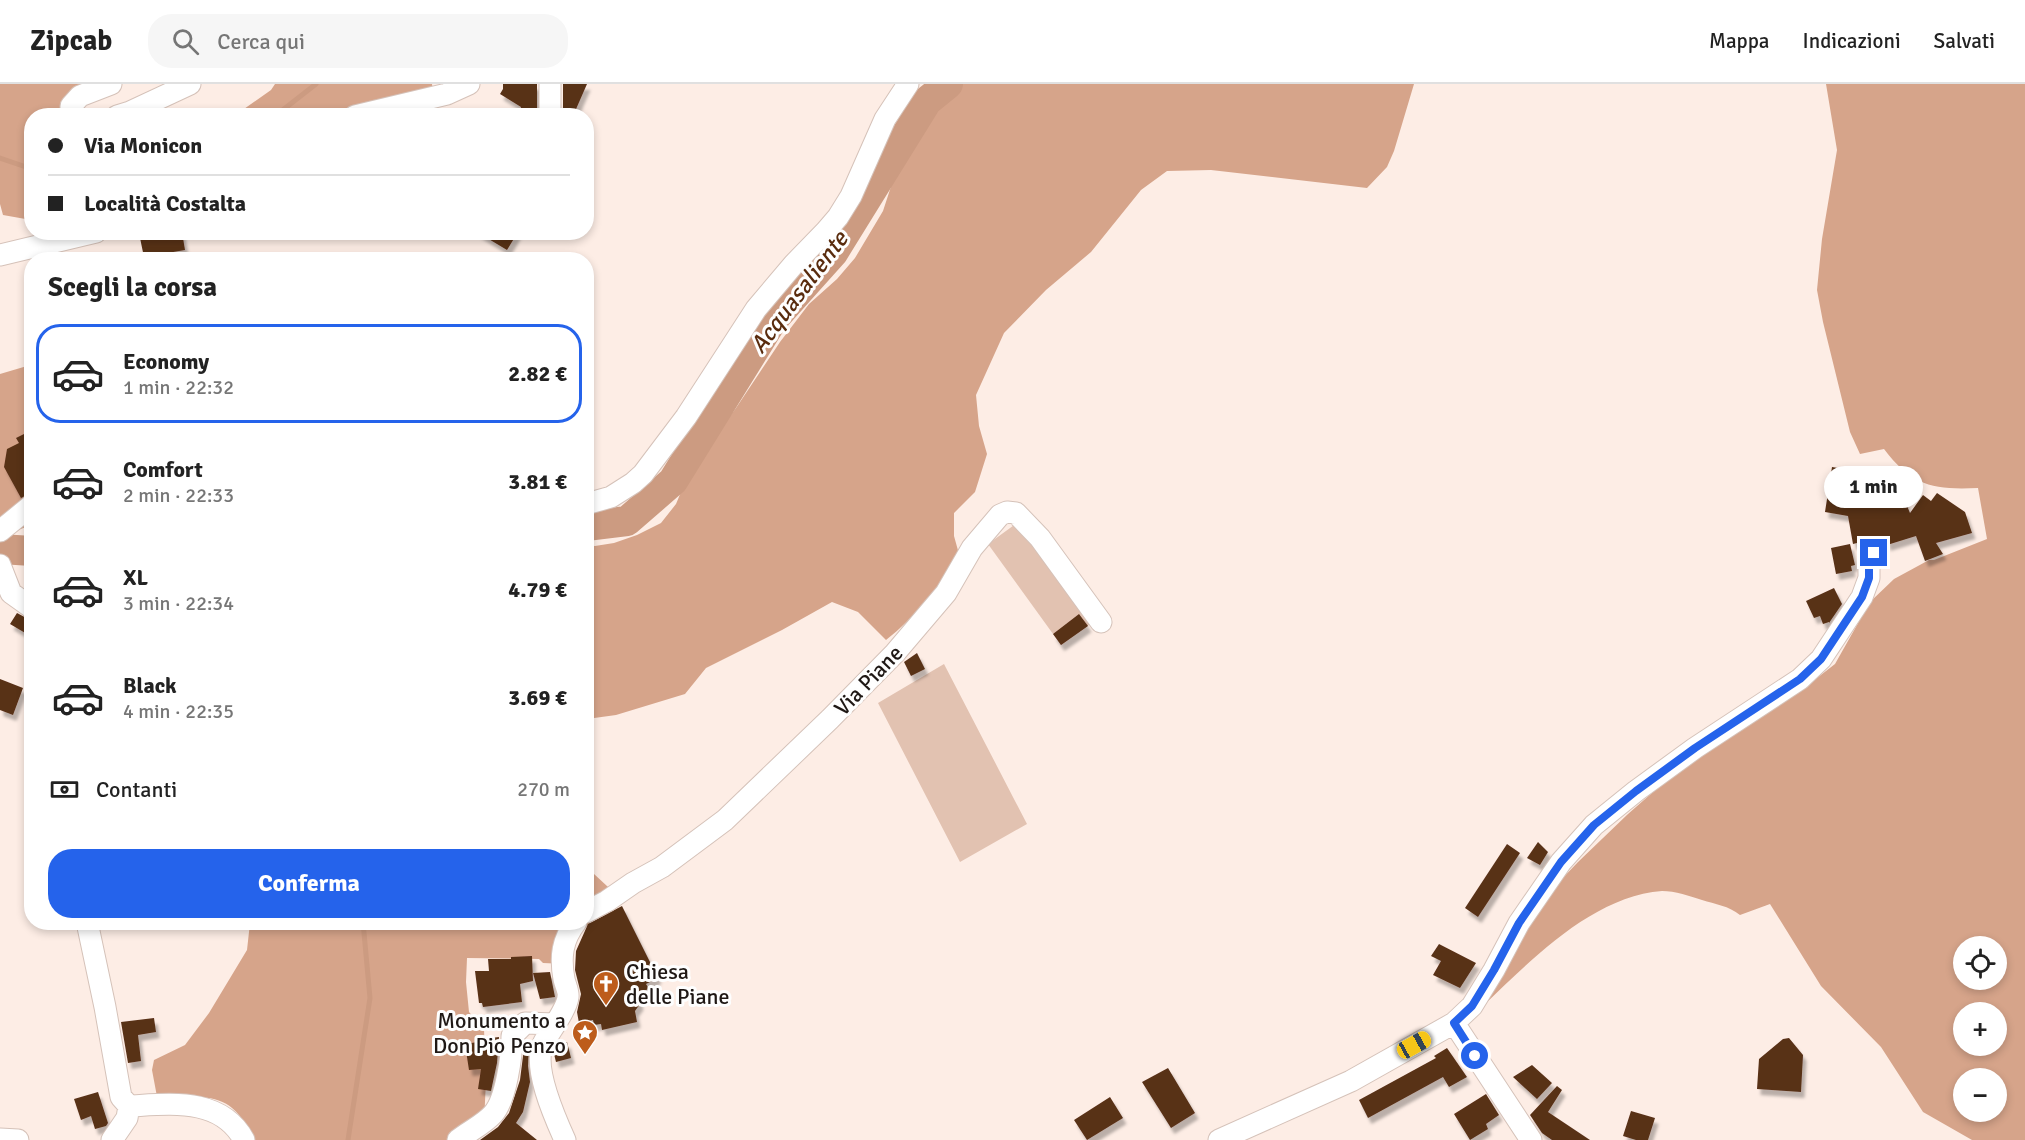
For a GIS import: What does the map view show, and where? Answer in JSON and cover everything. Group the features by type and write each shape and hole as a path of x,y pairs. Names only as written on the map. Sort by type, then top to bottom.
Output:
{"street":[{"path":"71,108 80,96 111,84"},
{"path":"139,108 190,84"},
{"path":"390,108 447,94 469,84"},
{"path":"550,84 550,108"},
{"path":"594,502 611,497 643,474 686,417 756,309 838,217 851,196 885,119 908,84"},
{"path":"0,255 63,240"},
{"path":"0,531 24,512"},
{"name":"Via Piane","path":"594,908 662,867 725,820 838,711 895,653 946,593 972,548 1000,515 1007,512 1016,513 1040,538 1101,622"},
{"path":"1219,1140 1351,1081 1454,1023 1472,1006 1519,923 1561,862 1594,825 1695,748 1800,679 1821,659 1862,597 1866,586 1867,548"},
{"path":"0,565 11,593 24,602"},
{"path":"89,930 105,1006 118,1086 121,1097 129,1106"},
{"path":"565,1140 549,1102 541,1057 542,1045 568,997 563,976 563,949 566,935 570,930"},
{"path":"458,1140 495,1112 509,1074 512,1036 525,1023 555,1024"},
{"path":"1454,1023 1531,1140"},
{"path":"129,1106 176,1104 208,1109 228,1120 244,1140"},
{"path":"112,1140 127,1118 129,1106"},
{"path":"0,1139 18,1140"}],"shaded area":[{"path":"0,84 97,84 74,108 24,108 24,219 3,215 0,204"},
{"path":"275,84 432,84 434,100 396,108 245,108 271,90"},
{"path":"958,84 1414,84 1387,167 1367,188 1211,170 1167,171 1141,190 1091,252 1046,290 1004,333 976,395 979,426 987,454 975,492 954,513 954,536 959,554 926,600 886,640 858,612 832,602 706,668 685,694 616,715 594,718 594,546 614,543 661,523 676,504 686,480 701,455 780,342 809,304 837,279 855,258 883,211 900,159 930,112"},
{"path":"1826,84 2025,84 2025,1140 1972,1140 1923,1112 1881,1047 1821,986 1770,904 1740,915 1731,909 1677,893 1662,891 1636,895 1588,917 1565,933 1543,950 1484,1005 1506,954 1559,882 1628,814 1685,764 1808,685 1835,664 1870,602 1894,579 1929,560 1987,539 1978,488 1948,488 1925,483 1904,471 1884,449 1860,454 1850,432 1817,290 1822,239 1837,150"},
{"path":"24,367 24,528 0,535 0,374"},
{"path":"1021,520 1097,619 1061,645 988,544"},
{"path":"944,664 1027,824 960,862 878,703"},
{"path":"594,874 620,898 594,920"},
{"path":"249,930 584,930 576,941 566,964 543,963 539,959 467,958 466,982 469,1012 484,1029 486,1080 484,1123 472,1140 252,1140 245,1124 236,1112 215,1099 203,1097 158,1102 152,1070 154,1060 185,1045 209,1013 247,950"}],"building":[{"path":"503,84 537,84 537,108 521,108 500,94"},
{"path":"563,84 587,84 576,108 563,108"},
{"path":"140,240 183,240 185,250 143,252"},
{"path":"490,240 513,240 507,250"},
{"path":"24,434 24,496 21,498 4,467 7,449 19,443 16,438"},
{"path":"1832,467 1850,470 1848,481 1889,468 1898,496 1902,494 1910,513 1923,495 1931,501 1937,493 1965,512 1972,533 1936,543 1943,554 1925,561 1916,536 1887,545 1885,536 1853,544 1848,516 1825,512"},
{"path":"1850,544 1855,565 1851,566 1852,571 1836,574 1831,548"},
{"path":"1834,588 1842,604 1829,623 1823,624 1820,616 1814,618 1806,601"},
{"path":"17,613 24,617 24,632 10,624"},
{"path":"1079,614 1088,626 1061,645 1053,634"},
{"path":"917,653 925,669 911,676 904,662"},
{"path":"0,679 23,688 13,715 0,710"},
{"path":"1538,842 1548,852 1540,865 1527,858"},
{"path":"1507,844 1520,853 1478,917 1465,908"},
{"path":"622,906 658,978 646,984 649,989 637,993 640,1004 635,1011 637,1022 602,1030 601,1024 594,1025 593,1020 579,1023 577,1012 581,994 575,970 576,951 585,930 594,930 594,921"},
{"path":"1439,944 1476,963 1460,988 1433,975 1441,961 1431,956"},
{"path":"532,956 533,981 520,984 522,1002 483,1007 482,1003 479,1003 475,971 489,971 488,959"},
{"path":"550,972 555,997 540,999 533,973"},
{"path":"154,1018 156,1032 138,1035 141,1061 128,1063 121,1022"},
{"path":"499,1037 497,1063 491,1091 478,1089 481,1069 469,1070 465,1044"},
{"path":"1789,1038 1803,1055 1801,1092 1757,1089 1759,1059 1783,1039"},
{"path":"567,1042 571,1058 556,1062 554,1054 557,1045"},
{"path":"529,1047 530,1082 523,1112 516,1123 537,1140 480,1140 498,1127 509,1113 520,1080 524,1048"},
{"path":"1447,1048 1467,1077 1449,1087 1443,1077 1368,1118 1359,1100 1436,1058 1434,1056"},
{"path":"1532,1065 1552,1083 1537,1099 1513,1077"},
{"path":"1168,1068 1195,1113 1171,1128 1142,1082"},
{"path":"1557,1086 1562,1090 1548,1112 1590,1140 1552,1140 1542,1133 1530,1115"},
{"path":"98,1092 108,1123 106,1126 95,1129 91,1116 81,1120 74,1099"},
{"path":"1486,1094 1499,1115 1486,1124 1488,1129 1470,1140 1454,1114"},
{"path":"1110,1097 1123,1118 1087,1140 1074,1120"},
{"path":"1631,1111 1655,1118 1648,1140 1636,1140 1623,1136"}],"waterway":[{"path":"285,108 316,84"},
{"name":"Acquasaliente","path":"594,525 627,521 673,481 772,321 833,253 927,101 948,84"},
{"path":"0,158 24,166"},
{"name":"Acquasaliente","path":"0,549 24,550"},
{"path":"348,1140 370,998 364,930"}],"place":[{"name":"Chiesa delle Piane","path":"606,1007"},
{"name":"Monumento a Don Pio Penzo","path":"585,1056"}],"route":[{"path":"1475,1056 1454,1023 1472,1006 1519,923 1561,862 1594,825 1636,791 1695,748 1800,679 1821,659 1862,597 1869,578 1869,563 1874,553"}]}
